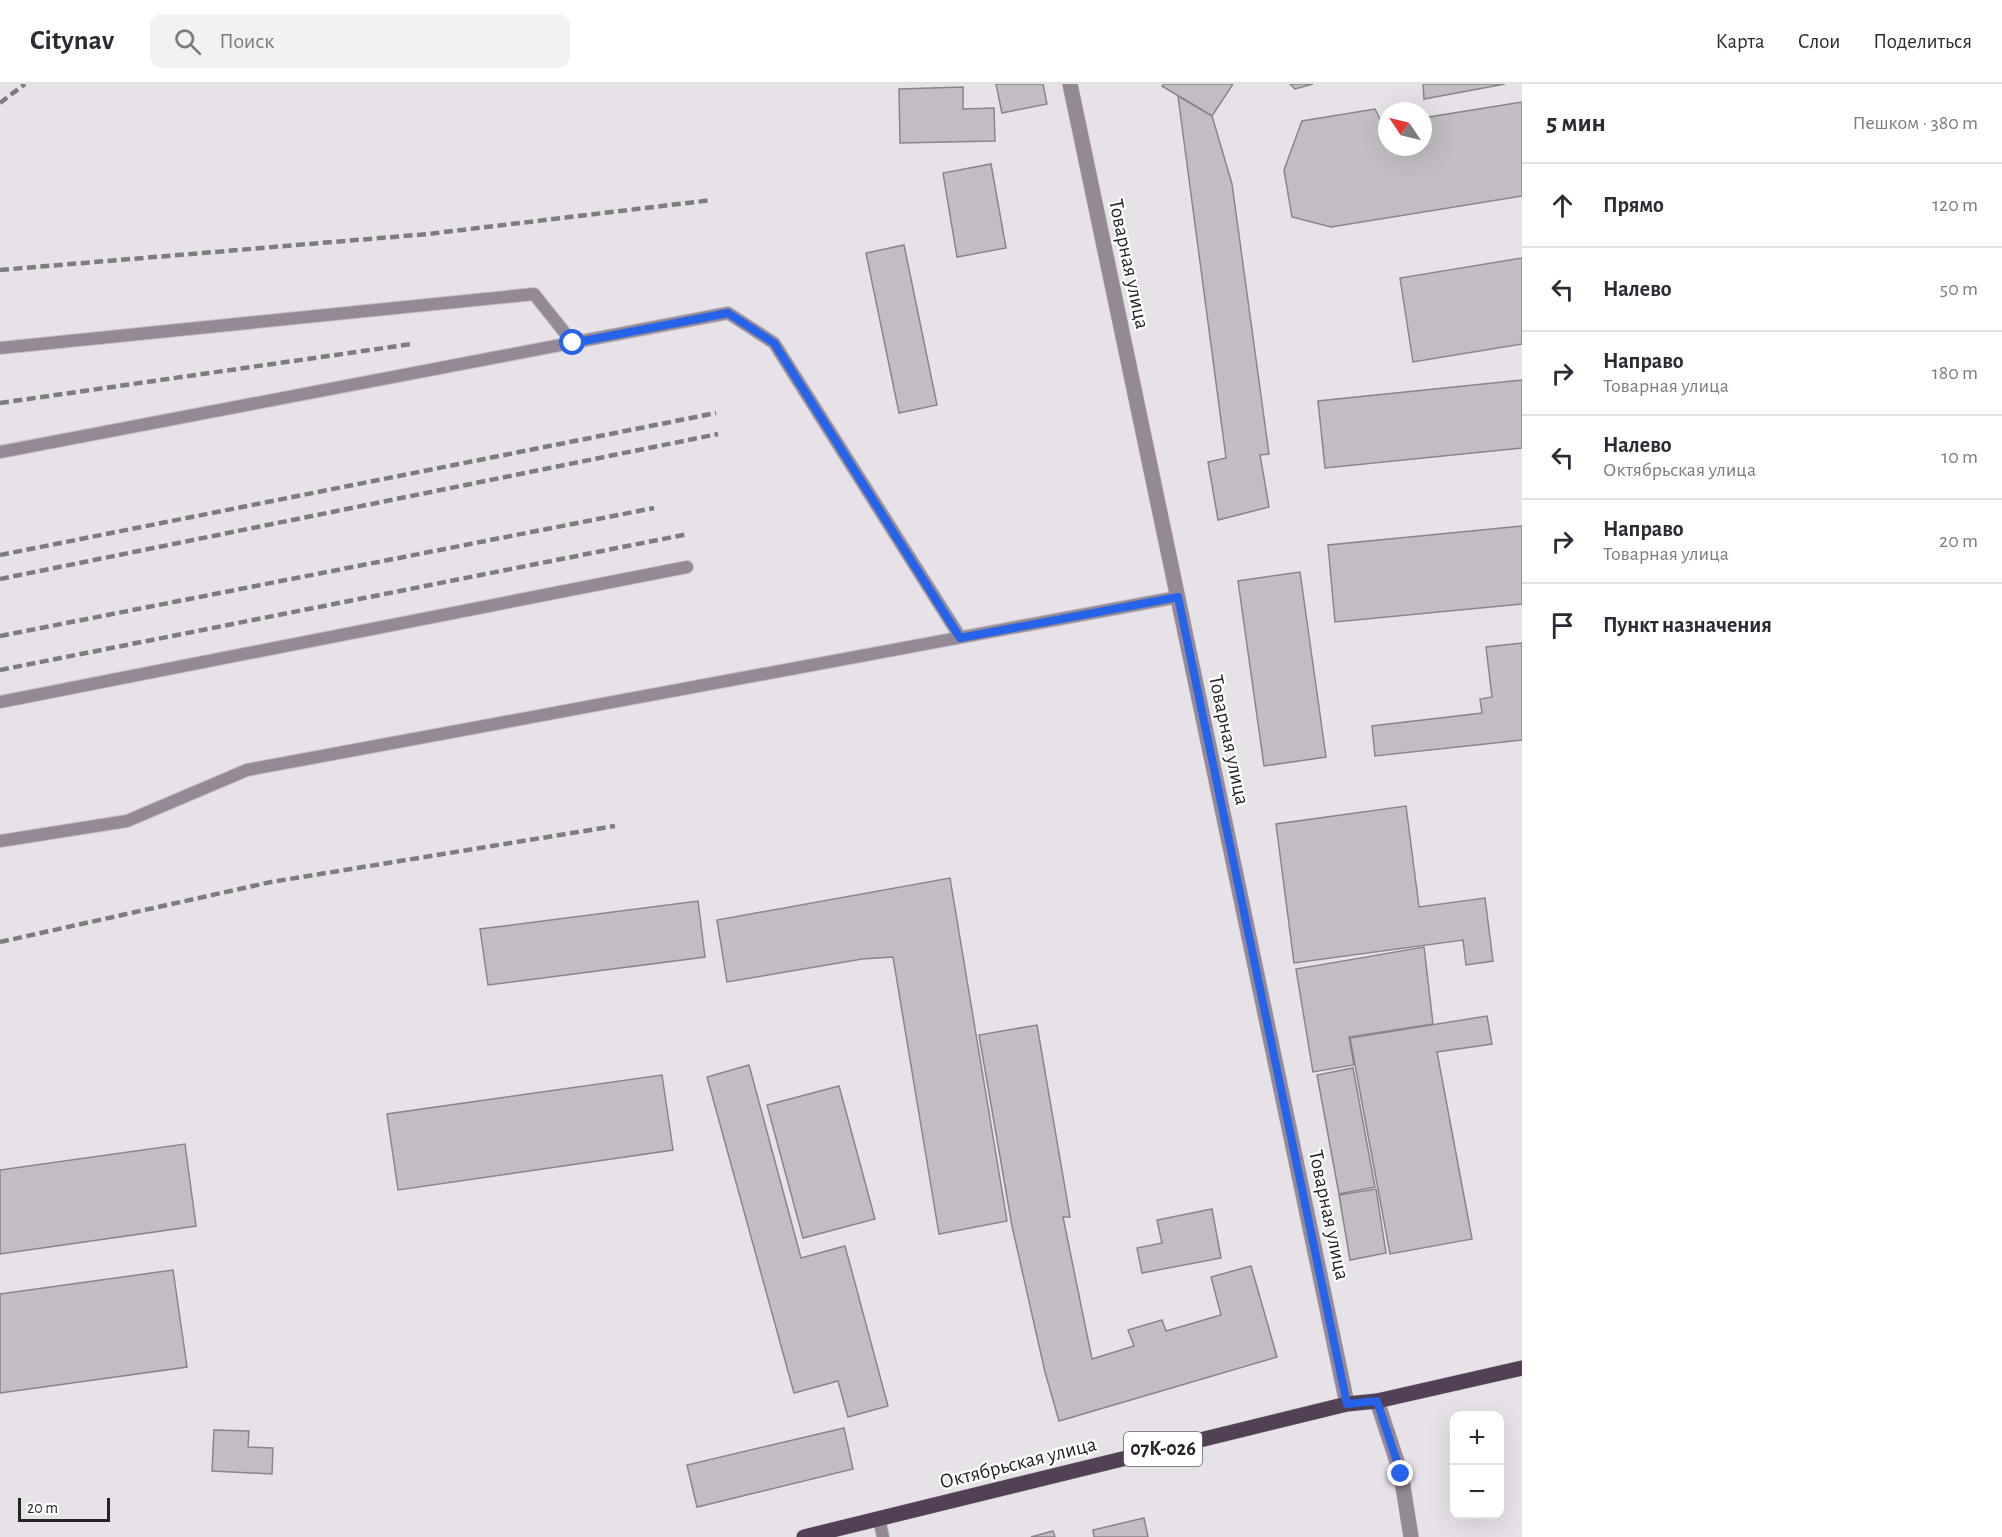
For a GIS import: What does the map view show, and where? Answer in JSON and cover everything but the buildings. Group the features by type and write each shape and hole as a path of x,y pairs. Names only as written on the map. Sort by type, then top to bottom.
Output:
{"main road":[{"name":"Октябрьская улица","path":"814,1536 1347,1404 1377,1401 1522,1368"}],"street":[{"name":"Товарная улица","path":"1070,84 1347,1404"},
{"path":"1377,1401 1401,1474 1411,1537"}],"lane":[{"path":"0,348 534,294 573,343"},
{"path":"0,452 728,313 774,343 960,638"},
{"path":"0,702 687,567"},
{"path":"0,842 127,821 247,770 1178,597"},
{"path":"879,1519 883,1537"}],"railway":[{"path":"0,103 25,84"},
{"path":"0,270 428,234 712,200"},
{"path":"0,403 412,344"},
{"path":"0,555 716,413"},
{"path":"0,579 718,434"},
{"path":"0,636 654,508"},
{"path":"0,670 688,534"},
{"path":"0,942 271,882 615,826"}],"route":[{"path":"573,343 728,313 774,343 960,638 1178,597 1347,1404 1377,1401 1401,1474"}]}
